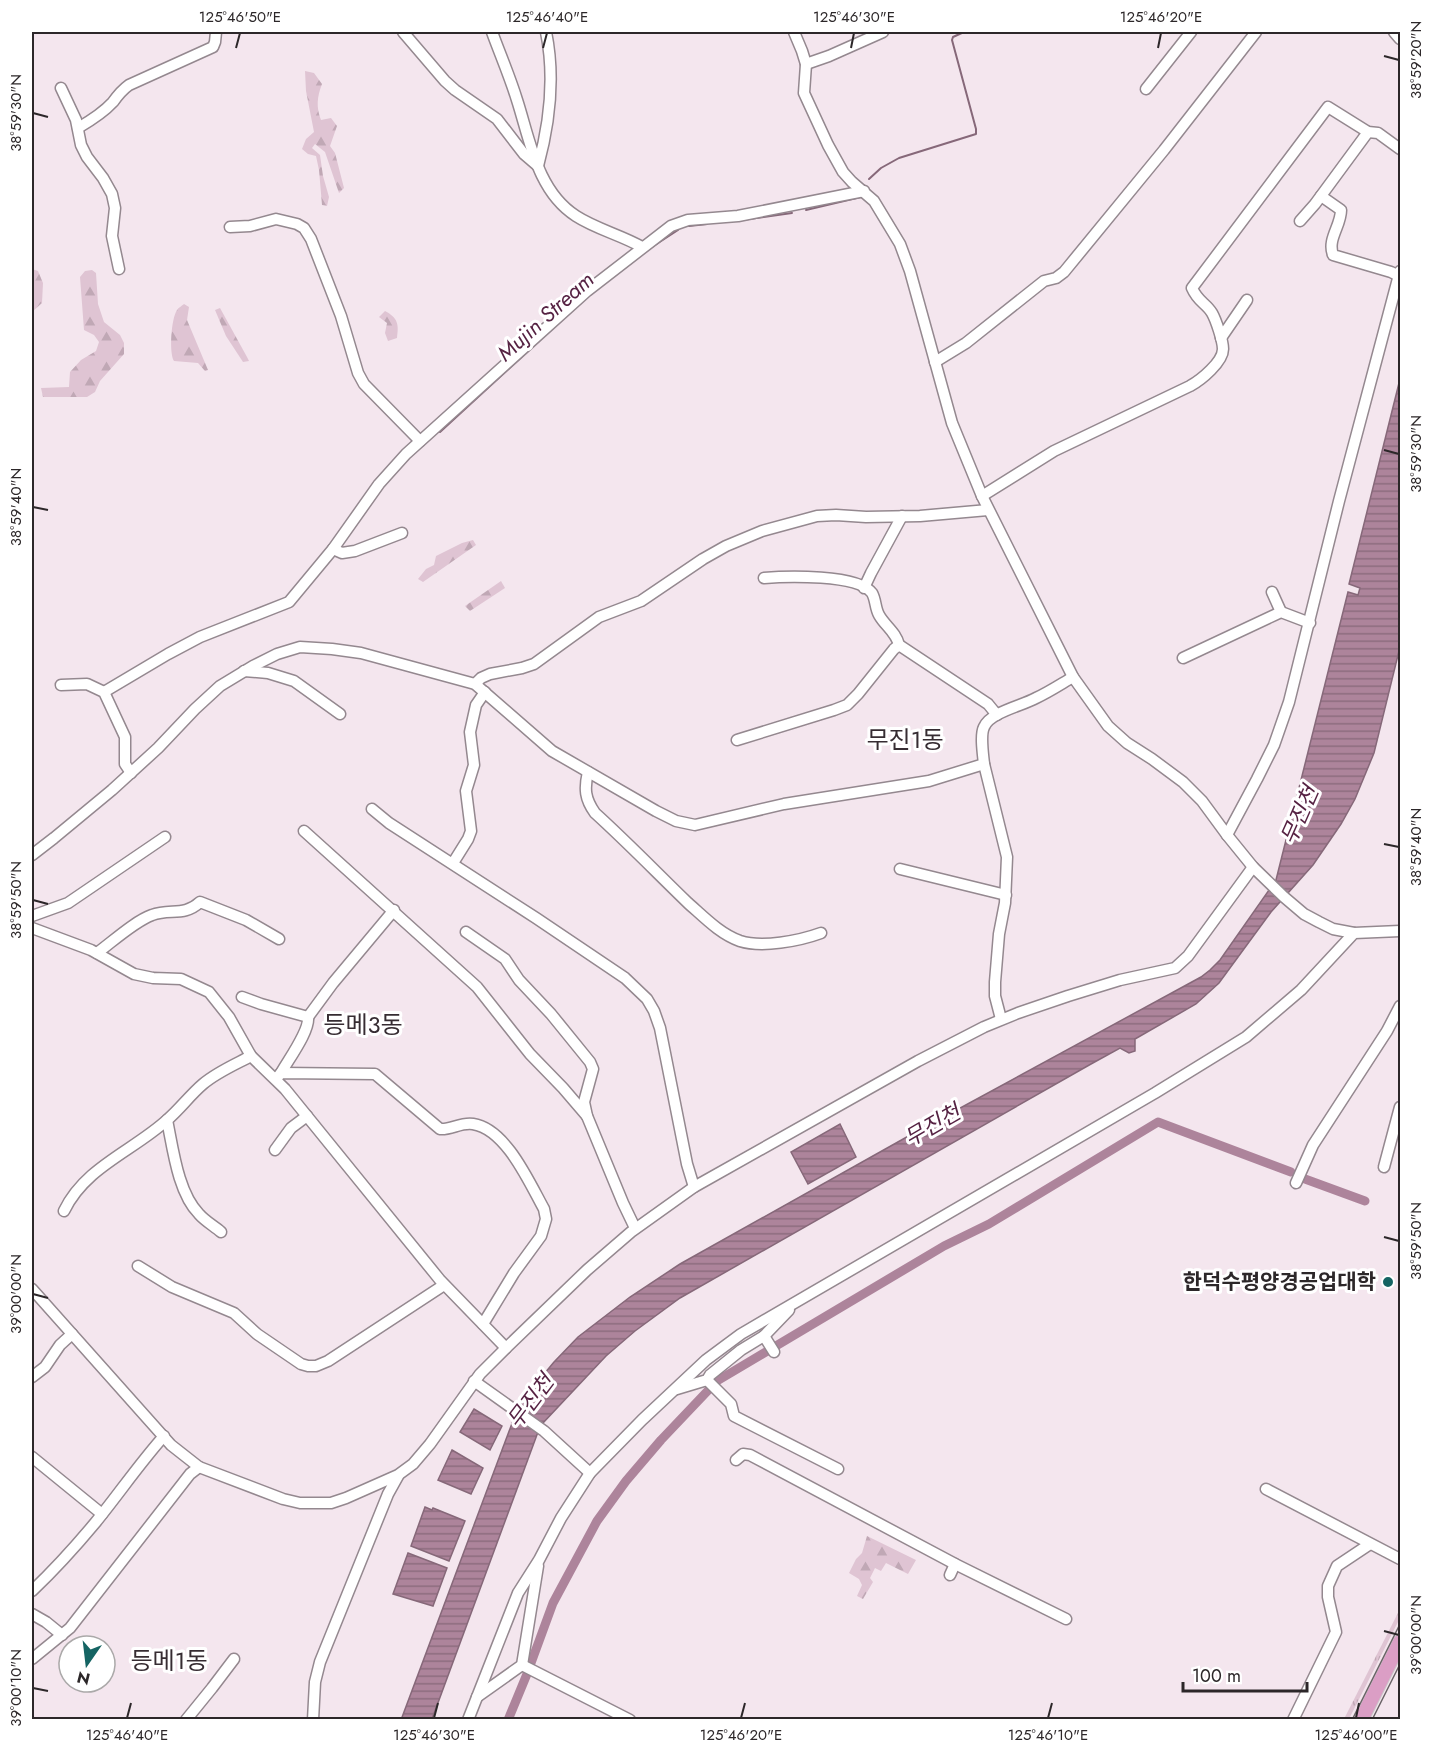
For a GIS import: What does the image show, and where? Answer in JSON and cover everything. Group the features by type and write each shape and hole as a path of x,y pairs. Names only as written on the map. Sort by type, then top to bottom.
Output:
{"main road":[{"path":"1361,1719 1401,1642"}],"street":[{"path":"78,128 99,114 112,103 120,91 129,85 213,47 216,32"},
{"path":"403,32 445,81 497,119 524,154 538,166"},
{"path":"492,32 517,99 538,166 552,193 562,206 575,216 642,247"},
{"path":"538,166 551,93 546,32"},
{"path":"794,32 806,63 804,93 843,172 874,201 900,244 910,271 952,423 981,496 1072,677 1108,726 1127,743 1183,782 1202,801 1253,867 1304,914 1333,929 1354,933 1401,931"},
{"path":"806,63 829,56 883,32"},
{"path":"1146,89 1191,32"},
{"path":"935,362 966,343 1044,281 1056,278 1064,272 1164,150 1256,32"},
{"path":"1394,32 1401,39"},
{"path":"61,88 73,111 81,145 112,194 115,208 112,236 119,269"},
{"path":"981,496 1054,451 1198,381 1220,358 1223,349 1212,312 1196,297 1192,288 1328,107 1368,132 1378,133 1401,149"},
{"path":"1300,221 1368,132"},
{"path":"104,692 200,637 289,602 333,549 379,484 406,454 587,291 671,226 688,220 738,216 864,191"},
{"path":"1227,835 1274,745 1289,702 1339,501 1400,273 1333,255 1332,238 1340,222 1341,210 1321,196"},
{"path":"230,227 250,226 276,219 304,228 311,239 337,306 358,373 364,384 420,441"},
{"path":"1221,338 1247,300"},
{"path":"475,684 490,674 534,664 599,617 641,601 703,559 726,546 762,531 818,516 902,516 957,514 988,510"},
{"path":"864,588 902,516"},
{"path":"333,549 342,553 355,551 402,533"},
{"path":"764,578 814,577 850,583 871,591 878,614 890,627 899,645 988,704 997,716"},
{"path":"1272,592 1281,612 1310,623"},
{"path":"1183,658 1281,612"},
{"path":"737,740 847,705 899,645"},
{"path":"32,855 131,773 220,686 277,654 300,647 361,653 475,684 552,751 676,821 695,825 784,804 929,781 984,764"},
{"path":"244,671 268,673 294,681 340,714"},
{"path":"1001,1019 995,996 995,982 999,934 1006,895 1007,857 984,764 982,734 989,720 1034,700 1072,677"},
{"path":"61,685 87,684 104,692 125,737 125,764 131,773"},
{"path":"453,863 471,831 466,791 474,765 470,732 476,705 484,692"},
{"path":"588,772 585,790 591,807 596,813 668,884 724,933 753,944 807,938 821,933"},
{"path":"372,809 389,823 625,978 647,999 660,1028 687,1164 694,1187"},
{"path":"304,831 477,987 530,1054 587,1116"},
{"path":"32,916 68,903 165,837"},
{"path":"32,1289 164,1437 199,1467 300,1503 339,1501 398,1475 413,1464 430,1444 474,1381 506,1348 587,1270 635,1228 694,1187 918,1061 1001,1019 1120,980 1175,968 1188,956 1253,867"},
{"path":"900,869 1006,895"},
{"path":"97,953 152,915 188,911 200,902 246,920 279,939"},
{"path":"278,1076 306,1030 308,1017 333,983 394,910"},
{"path":"32,928 97,953 134,974 153,978 181,979 209,992 229,1017 251,1056 278,1076 307,1116 444,1285 506,1348"},
{"path":"466,932 505,959 519,981 551,1014 590,1062 593,1069 584,1102 587,1116 635,1228"},
{"path":"468,1719 518,1593 590,1473 706,1360 741,1334 1155,1093 1246,1037 1301,990 1354,933"},
{"path":"242,997 308,1017"},
{"path":"1296,1183 1313,1145 1401,1006"},
{"path":"64,1211 71,1196 90,1177 167,1120 205,1082 251,1056"},
{"path":"278,1076 375,1074 440,1129 464,1124 482,1127 495,1134 510,1151 544,1209 546,1219 541,1236 514,1273 483,1324"},
{"path":"1383,1167 1401,1107"},
{"path":"275,1150 291,1128 307,1116"},
{"path":"167,1120 180,1182 199,1215 221,1232"},
{"path":"138,1266 172,1287 234,1313 286,1356 308,1366 316,1366 328,1361 444,1285"},
{"path":"798,1300 766,1339 741,1350 710,1375 710,1384 731,1404 734,1416 838,1469"},
{"path":"32,1377 45,1367 60,1345 72,1334"},
{"path":"766,1339 774,1352"},
{"path":"474,1381 543,1431 590,1473"},
{"path":"674,1390 710,1384"},
{"path":"32,1591 61,1563 144,1458 164,1437"},
{"path":"736,1460 743,1454 750,1455 955,1564 1066,1619"},
{"path":"32,1456 102,1514"},
{"path":"63,1634 190,1474 199,1467"},
{"path":"313,1719 315,1682 320,1662 388,1494 398,1475"},
{"path":"1266,1489 1401,1559"},
{"path":"1293,1719 1336,1632 1328,1597 1328,1586 1337,1566 1370,1544"},
{"path":"477,1697 522,1665 539,1560"},
{"path":"950,1575 955,1564"},
{"path":"32,1614 61,1634"},
{"path":"32,1659 57,1639"},
{"path":"186,1719 234,1659"},
{"path":"522,1665 630,1719"}],"green space":[{"path":"305,71 314,73 322,84 318,102 321,120 331,118 337,126 330,146 335,153 344,188 339,193 325,152 315,144 312,148 320,155 329,197 327,206 322,205 316,156 302,149 306,139 314,132 306,91"},
{"path":"32,269 38,271 43,283 42,303 32,312"},
{"path":"92,270 96,273 98,304 104,322 120,335 124,343 124,354 100,381 95,392 87,397 43,397 41,388 69,387 70,372 81,360 96,351 99,342 94,335 84,330 80,277 85,271"},
{"path":"184,304 189,307 187,320 208,370 205,371 198,363 174,361 172,357 173,321 177,310"},
{"path":"220,308 249,361 243,362 226,336 215,310"},
{"path":"385,311 393,316 398,325 397,338 388,341 385,333 387,323 379,317"},
{"path":"473,540 476,545 423,582 418,579 426,569 434,565 436,556"},
{"path":"501,581 505,588 470,611 465,606"},
{"path":"867,1536 916,1560 908,1574 886,1563 881,1571 875,1568 870,1578 873,1582 863,1599 857,1596 862,1585 859,1579 849,1573 862,1553"},
{"path":"1400,1609 1400,1618 1349,1719 1344,1719"}],"water":[{"name":"무진천","path":"1400,379 1400,647 1374,753 1355,799 1313,865 1271,912 1219,983 1196,1004 1135,1039 1135,1051 1129,1053 1120,1048 680,1298 606,1356 543,1423 538,1432 432,1719 401,1720 514,1418 525,1397 578,1337 630,1297 680,1264 905,1138 1201,977 1220,960 1276,880 1348,592 1358,595 1360,588 1349,584"},
{"path":"840,1124 856,1157 808,1184 791,1152"},
{"path":"474,1409 502,1426 490,1450 460,1432"},
{"path":"452,1450 483,1468 471,1494 438,1480"},
{"path":"425,1507 465,1521 449,1561 411,1546"},
{"path":"408,1553 447,1568 433,1606 393,1594"}],"waterway":[{"name":"Mujin Stream","path":"869,179 881,168 899,158 976,134 952,40 953,37 964,32"},
{"name":"Mujin Stream","path":"806,210 861,197"},
{"name":"Mujin Stream","path":"742,220 792,213"},
{"name":"Mujin Stream","path":"689,226 707,224"},
{"name":"Mujin Stream","path":"652,247 678,230"},
{"name":"Mujin Stream","path":"440,432 539,341"},
{"path":"531,1663 553,1603 597,1521 626,1481 661,1440 717,1381 944,1246 989,1224 1158,1122 1291,1172"},
{"path":"1305,1179 1365,1201"},
{"path":"508,1720 527,1674"}],"tram line":[{"path":"1352,1720 1400,1624"},
{"path":"1372,1720 1400,1664"}],"place":[{"name":"한덕수평양경공업대학","path":"1388,1282"}],"district":[{"name":"무진1동","path":"905,740"},
{"name":"등메3동","path":"363,1025"},
{"name":"등메1동","path":"169,1661"}]}
